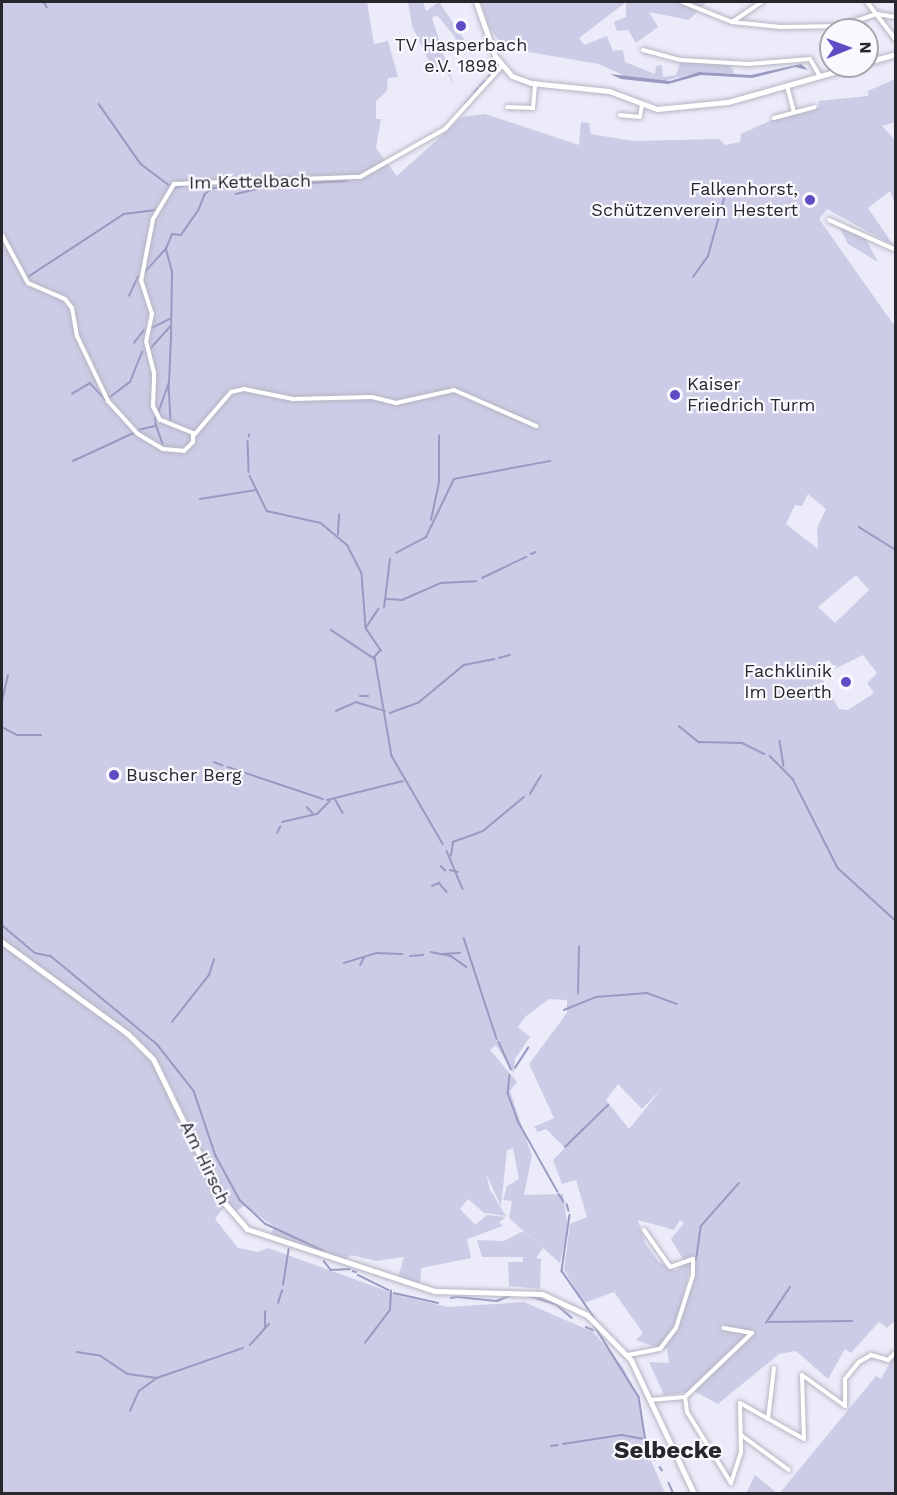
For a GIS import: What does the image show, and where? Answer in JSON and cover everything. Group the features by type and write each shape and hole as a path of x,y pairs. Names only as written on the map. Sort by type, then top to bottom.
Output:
{"main road":[{"path":"476,2 501,67 535,83 602,90 642,104 682,110 743,99 819,76"},
{"path":"879,59 896,54"},
{"name":"Am Hirsch","path":"2,942 128,1034 167,1082 228,1211 253,1232 435,1291 517,1290 551,1297 588,1315 628,1355 694,1494"}],"street":[{"path":"682,2 732,22 840,26 873,15 896,17"},
{"path":"732,22 762,2"},
{"path":"867,2 873,15 896,40"},
{"path":"643,50 681,60 748,64 810,59 819,74"},
{"name":"Im Kettelbach","path":"194,435 155,414 146,342 152,314 141,281 153,219 174,184 360,177 440,133 501,67"},
{"path":"507,107 533,108 535,83"},
{"path":"787,86 794,112"},
{"path":"620,115 640,117 642,104"},
{"path":"774,118 815,107"},
{"path":"829,220 896,250"},
{"path":"2,235 28,283 65,299 100,387 138,434 178,451 191,446 194,435 231,392 244,389 293,399 372,397 396,403 454,390 536,426"},
{"path":"628,1355 660,1349 680,1321 693,1275 693,1259 670,1267 644,1230"},
{"path":"650,1400 685,1397 752,1333 723,1328"},
{"path":"685,1397 687,1413 728,1483 740,1458 742,1402 804,1439 802,1375 846,1406 844,1383 854,1368 867,1356 888,1360 896,1352"},
{"path":"768,1419 774,1368"},
{"path":"741,1435 789,1470"}],"shaded area":[{"path":"2,2 367,2 374,44 388,41 398,77 388,78 387,91 376,101 376,119 381,119 376,148 397,176 462,117 485,114 579,145 581,122 589,123 591,134 633,141 719,139 725,145 740,142 741,134 774,119 819,107 819,101 868,96 868,91 895,79 895,122 882,126 895,140 895,204 890,191 868,208 894,246 827,209 819,219 896,328 895,1321 887,1328 879,1322 851,1353 845,1349 828,1379 796,1351 779,1354 718,1404 694,1391 664,1395 649,1362 669,1363 667,1348 661,1349 677,1329 696,1264 691,1256 684,1261 671,1239 684,1223 680,1220 674,1230 638,1220 645,1243 658,1261 675,1271 692,1259 676,1327 659,1348 636,1340 643,1333 614,1292 584,1303 564,1270 570,1224 587,1217 576,1180 562,1184 553,1160 565,1148 546,1129 538,1132 534,1127 554,1118 529,1064 567,1013 567,1000 549,999 525,1017 518,1027 530,1037 515,1059 514,1074 496,1045 490,1050 517,1082 510,1091 532,1156 524,1195 563,1194 568,1229 560,1263 509,1218 512,1201 503,1200 507,1186 519,1179 513,1148 507,1150 501,1206 486,1174 490,1190 506,1216 484,1213 468,1199 460,1209 475,1225 487,1215 506,1217 499,1222 503,1226 467,1239 471,1258 421,1268 420,1284 398,1278 404,1257 376,1261 351,1255 345,1260 269,1236 275,1227 244,1206 233,1213 160,1065 122,1026 36,968 2,938","holes":["808,494 826,509 817,528 818,549 786,524 795,505 802,506","856,575 869,590 835,623 818,607","863,655 877,673 867,683 874,693 848,710 839,709 816,668 829,660 835,669","618,1084 642,1109 663,1087 629,1129 606,1100"]},
{"path":"408,2 423,2 426,11 439,2 464,39 456,48 455,37 437,15 432,18 454,86 448,74 435,74 412,26"},
{"path":"481,2 626,2 579,38 584,45 607,36 613,51 623,50 625,62 655,74 656,66 662,65 663,77 676,75 681,60 729,63 735,74 699,72 664,81 629,78 599,64 505,48 490,29"},
{"path":"626,2 707,2 689,20 649,12 658,27 636,43 628,30 617,31 614,22 626,17"},
{"path":"801,64 808,70 795,67 752,78 701,75 668,84 621,79 610,74 670,81 699,72 751,75"},
{"path":"838,224 863,234 878,262 848,244"},
{"path":"2,945 111,1023 156,1066 224,1207 215,1219 238,1248 258,1252 268,1248 401,1296 448,1307 524,1302 593,1332 623,1367 640,1403 647,1451 665,1493 2,1493"},
{"path":"523,1231 543,1248 536,1258 541,1259 540,1289 509,1286 508,1262 523,1262 523,1257 482,1257 477,1240 504,1241"},
{"path":"895,1353 895,1493 779,1494 876,1376 881,1379"},
{"path":"755,1475 777,1493 746,1493"}],"waterway":[{"path":"44,2 47,7"},
{"path":"488,77 493,72"},
{"path":"480,86 485,81"},
{"path":"474,93 478,88"},
{"path":"465,104 473,95"},
{"path":"99,104 141,164 169,185"},
{"path":"158,413 169,383 172,272 166,249 172,234 181,235 198,211 205,194 213,188 347,181"},
{"path":"174,188 185,185"},
{"path":"193,185 213,188"},
{"path":"693,277 708,256 727,188"},
{"path":"236,194 258,189"},
{"path":"28,277 124,214 156,210"},
{"path":"145,272 166,249"},
{"path":"129,296 138,277"},
{"path":"152,328 170,319"},
{"path":"150,349 170,327"},
{"path":"134,343 144,330"},
{"path":"110,397 130,382 142,352"},
{"path":"72,394 90,383 105,399"},
{"path":"169,384 171,421"},
{"path":"138,430 156,426 155,418"},
{"path":"156,424 163,444"},
{"path":"73,461 134,433"},
{"path":"431,520 439,483 439,436"},
{"path":"248,441 249,472"},
{"path":"396,553 426,537 454,479 550,461"},
{"path":"250,476 267,511 321,523 348,546 362,574 366,627"},
{"path":"200,499 256,490"},
{"path":"338,535 339,515"},
{"path":"859,527 896,550"},
{"path":"531,554 536,552"},
{"path":"482,578 526,557"},
{"path":"384,608 390,559"},
{"path":"387,599 402,600 441,583 476,581"},
{"path":"379,609 366,628 381,650 375,657 392,756 443,844"},
{"path":"331,630 375,659"},
{"path":"499,658 510,655"},
{"path":"390,713 418,703 464,665 494,659"},
{"path":"2,701 8,676"},
{"path":"360,696 368,696"},
{"path":"336,711 356,702 385,711"},
{"path":"679,726 699,742 742,743 765,754"},
{"path":"2,727 17,735 41,735"},
{"path":"780,741 784,766"},
{"path":"770,756 793,779 838,868 896,921"},
{"path":"214,762 222,765"},
{"path":"228,767 323,799"},
{"path":"530,794 541,776"},
{"path":"327,800 403,781"},
{"path":"451,856 453,842 483,831 524,797"},
{"path":"335,799 343,813"},
{"path":"282,822 317,814 330,801"},
{"path":"307,807 313,813"},
{"path":"277,833 280,827"},
{"path":"447,851 463,889"},
{"path":"441,866 445,870"},
{"path":"450,870 458,872"},
{"path":"432,886 439,883 447,892"},
{"path":"2,925 35,953 51,956 157,1044 194,1091 216,1156 240,1200 266,1224 324,1251"},
{"path":"464,938 497,1039"},
{"path":"578,994 579,947"},
{"path":"431,952 451,956 467,967"},
{"path":"344,963 376,953 402,954"},
{"path":"444,954 460,953"},
{"path":"410,956 423,955"},
{"path":"360,965 364,958"},
{"path":"172,1022 209,975 214,960"},
{"path":"564,1010 596,997 647,993 677,1004"},
{"path":"499,1042 511,1069"},
{"path":"515,1068 528,1048"},
{"path":"510,1075 508,1093 518,1121 558,1192"},
{"path":"565,1147 608,1105"},
{"path":"696,1260 701,1226 739,1183"},
{"path":"559,1194 564,1202"},
{"path":"567,1204 569,1211"},
{"path":"570,1215 562,1271 594,1317"},
{"path":"283,1285 289,1249"},
{"path":"324,1261 331,1270 350,1269"},
{"path":"358,1275 389,1290"},
{"path":"766,1323 790,1287"},
{"path":"278,1303 282,1291"},
{"path":"365,1343 390,1310 391,1291"},
{"path":"394,1293 438,1303"},
{"path":"458,1297 497,1301 512,1295"},
{"path":"529,1296 556,1304 572,1318"},
{"path":"451,1298 456,1297"},
{"path":"265,1312 265,1328"},
{"path":"769,1322 852,1321"},
{"path":"250,1345 269,1324"},
{"path":"594,1325 639,1397 647,1448 655,1460"},
{"path":"586,1327 593,1330"},
{"path":"77,1352 101,1356 128,1374 157,1378 243,1348"},
{"path":"130,1411 139,1391 157,1378"},
{"path":"563,1444 622,1435 644,1439"},
{"path":"551,1446 558,1445"},
{"path":"669,1483 674,1494"}],"place":[{"name":"TV Hasperbach e.V. 1898","path":"461,26"},
{"name":"Falkenhorst, Schützenverein Hestert","path":"810,200"},
{"name":"Kaiser Friedrich Turm","path":"675,395"},
{"name":"Fachklinik Im Deerth","path":"846,682"},
{"name":"Buscher Berg","path":"114,775"}],"district":[{"name":"Selbecke","path":"668,1451"}]}
